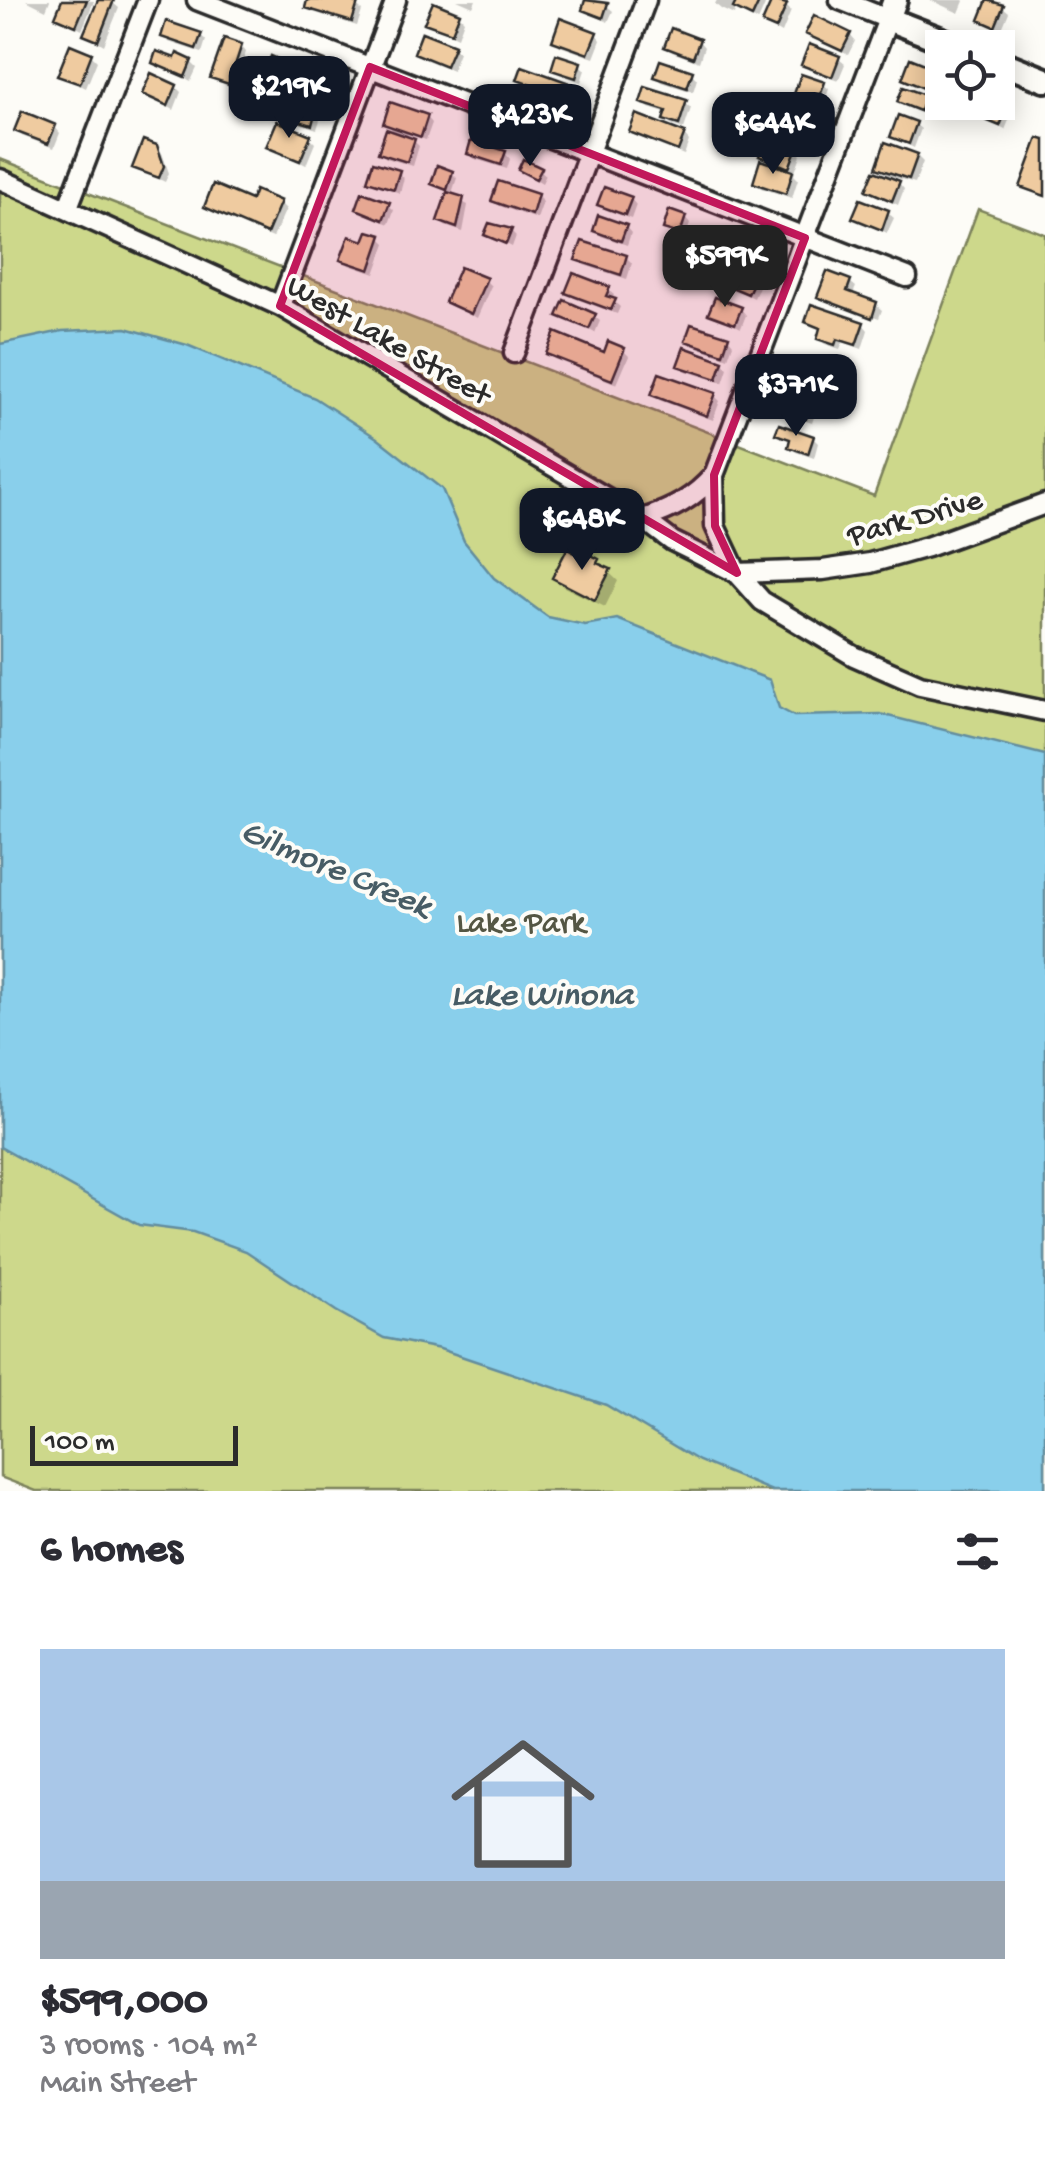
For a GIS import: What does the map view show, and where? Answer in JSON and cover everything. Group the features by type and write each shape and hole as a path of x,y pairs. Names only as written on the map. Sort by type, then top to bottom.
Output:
{"main road":[{"path":"891,10 928,30"},
{"path":"1015,68 1045,80"}],"street":[{"path":"68,207 148,0"},
{"path":"198,0 908,277"},
{"path":"280,306 396,0"},
{"path":"514,354 646,0"},
{"path":"643,519 672,510 696,495 714,475 891,10 840,0"},
{"name":"West Lake Street","path":"0,178 280,306 643,519 672,541 736,573"},
{"path":"714,475 715,526 736,573 762,601 854,656 920,686 1045,712"},
{"name":"Park Drive","path":"736,573 823,570 870,563 927,548 1045,504"}],"highlighted area":[{"path":"370,67 805,238 714,475 715,526 737,573 280,306"}],"green space":[{"name":"Lake Winona","path":"0,159 874,496 978,209 1045,234 1045,1491 36,1491 0,1477"}],"water":[{"name":"Lake Winona","path":"126,328 187,345 315,398 377,438 442,489 464,541 494,578 548,617 585,625 617,619 770,680 779,708 794,716 880,714 1045,755 1045,1491 772,1491 699,1461 606,1405 440,1349 384,1338 246,1251 193,1232 139,1225 0,1147 0,344 62,331"}],"building":[{"path":"62,0 87,0 76,26 55,17"},
{"path":"98,0 114,0 98,41 83,35"},
{"path":"307,0 358,3 352,22 305,8"},
{"path":"585,0 608,3 603,18 582,10"},
{"path":"737,0 760,0 752,17 733,8"},
{"path":"772,0 787,4 776,29 762,23"},
{"path":"987,0 1004,5 995,27 979,20"},
{"path":"433,2 460,13 452,33 424,23"},
{"path":"814,15 851,33 842,51 805,34"},
{"path":"560,18 597,32 588,54 552,41"},
{"path":"166,21 202,33 196,49 161,37"},
{"path":"671,28 700,39 693,58 664,47"},
{"path":"422,32 455,45 446,66 414,53"},
{"path":"224,38 242,44 229,84 210,78"},
{"path":"70,44 92,53 80,84 57,76"},
{"path":"809,44 840,56 832,77 801,65"},
{"path":"156,51 175,58 177,53 192,60 185,77 152,63"},
{"path":"556,54 581,62 576,78 551,70"},
{"path":"271,56 289,64 278,91 260,83"},
{"path":"910,58 925,64 925,89 902,79"},
{"path":"660,60 693,71 687,88 654,77"},
{"path":"522,66 578,86 570,109 542,99 545,90 517,80"},
{"path":"313,70 333,77 324,103 304,95"},
{"path":"151,73 177,85 168,106 142,94"},
{"path":"801,74 825,82 818,102 794,94"},
{"path":"645,87 687,100 679,125 663,120 666,111 640,103"},
{"path":"903,87 925,95 920,111 897,102"},
{"path":"293,99 317,106 312,125 287,117"},
{"path":"390,102 428,115 421,137 383,124"},
{"path":"781,103 813,119 803,140 771,125"},
{"path":"22,111 56,125 48,144 14,131"},
{"path":"636,114 685,133 678,151 629,132"},
{"path":"898,115 917,122 909,144 890,137"},
{"path":"277,121 311,135 300,161 266,147"},
{"path":"386,129 415,139 407,162 378,153"},
{"path":"768,135 797,147 789,168 759,156"},
{"path":"1038,138 1045,140 1045,196 1020,187"},
{"path":"143,140 157,145 164,166 159,178 132,168"},
{"path":"471,140 506,151 501,165 467,154"},
{"path":"885,142 918,154 909,179 876,168"},
{"path":"523,159 542,168 536,179 518,170"},
{"path":"760,160 793,171 786,194 753,183"},
{"path":"373,162 400,170 394,189 367,181"},
{"path":"437,165 453,171 447,190 431,184"},
{"path":"874,171 900,181 892,201 866,190"},
{"path":"498,181 538,194 532,215 491,201"},
{"path":"213,184 251,200 255,190 281,201 267,234 204,207"},
{"path":"604,187 632,197 625,215 597,205"},
{"path":"362,192 390,202 383,220 356,209"},
{"path":"447,192 464,197 457,228 437,221"},
{"path":"860,199 889,210 882,230 852,218"},
{"path":"669,210 686,216 680,234 663,229"},
{"path":"598,215 627,225 621,241 593,231"},
{"path":"489,223 512,229 506,244 484,235"},
{"path":"368,231 382,235 370,270 340,260 349,236 364,241"},
{"path":"735,238 766,249 760,268 728,257"},
{"path":"582,241 627,255 621,275 575,260"},
{"path":"718,260 756,276 748,294 710,278"},
{"path":"460,267 487,278 471,314 445,302"},
{"path":"827,271 851,280 847,291 877,302 872,318 817,297"},
{"path":"573,273 610,287 606,296 616,299 611,310 565,293"},
{"path":"715,297 742,307 735,324 708,314"},
{"path":"564,300 596,314 589,329 557,316"},
{"path":"811,304 864,322 856,345 837,339 835,345 817,339 820,328 805,322"},
{"path":"691,324 729,336 723,354 685,341"},
{"path":"555,332 604,352 608,341 625,348 612,380 546,354"},
{"path":"684,347 723,361 717,379 677,366"},
{"path":"787,360 830,375 823,395 780,381"},
{"path":"659,373 716,393 707,416 651,395"},
{"path":"787,392 812,401 806,419 780,410"},
{"path":"779,424 814,436 808,454 788,447 790,439 775,434"},
{"path":"567,549 579,555 581,550 611,569 595,600 552,578"}],"water label":[{"name":"Gilmore Creek","path":"337,866"}],"park label":[{"name":"Lake Park","path":"521,920"}]}
